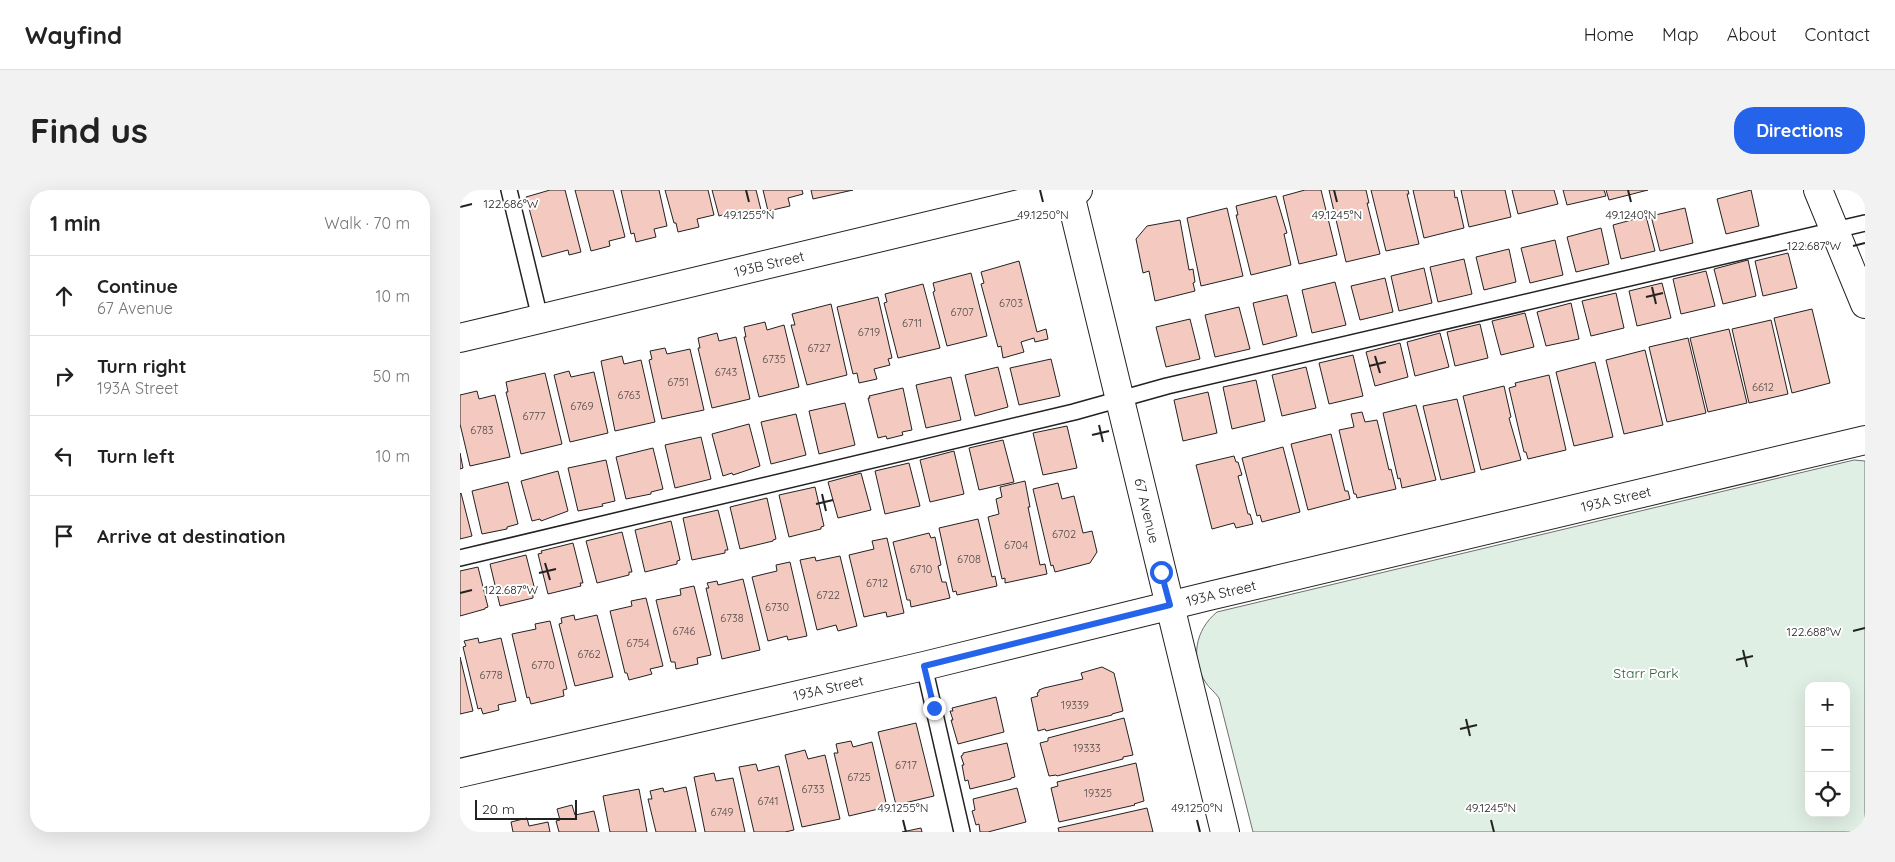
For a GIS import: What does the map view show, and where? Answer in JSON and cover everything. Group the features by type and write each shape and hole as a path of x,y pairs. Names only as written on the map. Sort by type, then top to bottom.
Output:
{"street":[{"path":"1818,190 1865,304"},
{"name":"193B Street","path":"460,338 1072,191"},
{"name":"67 Avenue","path":"1072,191 1120,400 1225,832"},
{"name":"193A Street","path":"460,773 924,666 1170,605 1865,440"}],"lane":[{"path":"508,190 540,318"},
{"path":"460,558 1074,412 1186,382 1865,223"},
{"path":"924,666 962,832"}],"green space":[{"name":"Starr Park","path":"1854,460 1865,461 1865,832 1253,832 1219,698 1206,683 1198,664 1197,645 1204,627 1217,612"}],"building":[{"path":"550,190 565,190 581,252 569,255 568,250 542,257 526,197"},
{"path":"575,190 613,190 625,237 609,241 610,246 591,251"},
{"path":"621,190 659,190 667,226 654,229 656,237 636,242 634,233 631,234"},
{"path":"665,190 708,190 714,215 697,219 699,227 678,232"},
{"path":"712,190 756,190 761,210 738,216 736,211 719,216"},
{"path":"763,190 802,190 803,194 788,198 790,206 768,211"},
{"path":"811,190 853,190 813,199"},
{"path":"1305,190 1321,190 1337,255 1299,264 1283,196"},
{"path":"1329,190 1366,190 1369,203 1367,203 1380,254 1346,262"},
{"path":"1371,190 1408,190 1409,194 1407,194 1419,244 1386,251"},
{"path":"1413,190 1454,190 1464,228 1424,238"},
{"path":"1461,190 1505,190 1511,217 1469,227"},
{"path":"1512,190 1554,190 1558,204 1518,214"},
{"path":"1563,190 1604,190 1606,196 1567,205"},
{"path":"1606,190 1648,190 1609,200"},
{"path":"1751,190 1759,226 1726,234 1717,199"},
{"path":"1276,196 1287,233 1284,234 1291,265 1251,275 1236,215 1238,215 1236,206"},
{"path":"1227,208 1243,276 1201,286 1187,218"},
{"path":"1685,208 1693,243 1660,251 1651,216"},
{"path":"1646,216 1655,251 1621,259 1613,225"},
{"path":"1180,220 1189,270 1193,269 1195,291 1155,301 1149,271 1143,273 1136,239 1147,226"},
{"path":"1601,228 1609,264 1576,272 1567,237"},
{"path":"1555,240 1563,275 1530,283 1521,248"},
{"path":"1509,249 1516,282 1484,290 1476,257"},
{"path":"1788,253 1797,288 1763,296 1755,261"},
{"path":"1464,259 1472,294 1438,302 1430,267"},
{"path":"1748,260 1756,296 1723,304 1714,269"},
{"path":"1019,261 1037,332 1046,329 1048,339 1035,342 1034,338 1021,342 1024,352 1003,358 1001,346 998,347 981,284 984,283 981,272"},
{"path":"1424,268 1432,303 1399,311 1391,276"},
{"path":"1706,271 1715,306 1681,314 1673,279"},
{"path":"971,273 987,336 947,346 933,292 935,291 933,283"},
{"path":"1385,278 1393,312 1360,320 1351,286"},
{"path":"1335,282 1346,325 1312,333 1302,290"},
{"path":"1662,283 1671,318 1637,326 1629,291"},
{"path":"923,284 940,348 898,358 884,303 887,302 885,294"},
{"path":"1616,293 1624,328 1591,336 1582,301"},
{"path":"1287,295 1297,336 1263,345 1253,303"},
{"path":"878,297 892,358 888,359 890,365 874,369 877,379 859,383 857,373 853,374 837,307"},
{"path":"1571,303 1579,339 1546,346 1537,312"},
{"path":"831,304 847,375 807,385 791,325 795,325 792,314"},
{"path":"1239,307 1250,349 1215,357 1205,315"},
{"path":"1812,309 1830,383 1792,393 1774,318"},
{"path":"1525,313 1534,347 1501,355 1492,321"},
{"path":"1190,319 1200,359 1166,367 1156,327"},
{"path":"1771,320 1788,394 1749,403 1732,329"},
{"path":"765,322 767,330 784,325 799,387 759,397 744,337 746,337 744,327"},
{"path":"1480,324 1488,358 1455,366 1447,332"},
{"path":"1729,329 1747,403 1708,412 1690,338"},
{"path":"717,333 719,341 736,337 750,399 712,408 698,348 700,348 698,338"},
{"path":"1440,333 1449,367 1415,376 1407,342"},
{"path":"1688,338 1706,413 1667,422 1649,347"},
{"path":"1400,343 1408,377 1375,386 1366,352"},
{"path":"665,348 667,354 690,349 704,410 662,419 649,360 652,359 650,351"},
{"path":"1645,350 1663,425 1624,434 1606,360"},
{"path":"1353,355 1363,396 1329,404 1319,363"},
{"path":"622,356 624,364 641,360 655,422 615,431 601,361"},
{"path":"1051,359 1060,396 1019,405 1010,368"},
{"path":"1595,362 1613,437 1574,446 1556,372"},
{"path":"998,367 1008,407 975,416 965,375"},
{"path":"1306,367 1316,408 1282,416 1272,375"},
{"path":"569,371 571,377 594,372 608,433 570,442 554,375"},
{"path":"545,373 562,444 521,454 506,392 508,392 506,382"},
{"path":"1549,375 1566,450 1528,459 1526,452 1524,452 1509,388 1516,386 1515,383"},
{"path":"951,377 961,420 926,428 916,385"},
{"path":"1256,380 1265,421 1232,429 1223,387"},
{"path":"1504,386 1511,417 1509,418 1521,460 1481,470 1463,396"},
{"path":"903,388 912,430 902,432 903,435 887,439 886,436 878,438 869,396"},
{"path":"477,391 479,399 495,395 510,457 470,466 460,424 460,395"},
{"path":"1208,392 1217,433 1183,441 1174,400"},
{"path":"1457,399 1475,472 1441,480 1423,406"},
{"path":"845,403 855,445 819,454 809,411"},
{"path":"1416,405 1436,480 1402,488 1400,478 1398,479 1383,413"},
{"path":"1362,412 1365,422 1377,420 1389,470 1391,469 1396,489 1357,498 1356,494 1354,494 1339,430 1354,427 1351,414"},
{"path":"796,414 806,455 771,464 761,422"},
{"path":"749,424 760,466 733,475 732,473 723,476 712,434"},
{"path":"1067,426 1077,468 1043,475 1033,433"},
{"path":"1331,434 1345,491 1348,491 1350,499 1308,510 1291,444"},
{"path":"701,437 711,479 675,488 665,445"},
{"path":"1003,440 1014,482 979,490 969,448"},
{"path":"1283,447 1300,512 1262,522 1260,515 1257,516 1242,458"},
{"path":"653,448 663,489 651,492 651,494 626,499 616,457"},
{"path":"954,451 964,494 930,502 920,460"},
{"path":"460,453 463,468 460,469"},
{"path":"1234,456 1242,475 1238,476 1248,514 1250,514 1253,524 1236,528 1234,523 1212,529 1196,465"},
{"path":"606,460 615,501 602,504 603,506 578,511 568,468"},
{"path":"909,463 920,506 885,514 875,471"},
{"path":"558,471 568,511 541,521 540,519 532,521 521,481"},
{"path":"861,473 871,510 838,518 828,482"},
{"path":"1025,481 1030,507 1028,507 1040,565 1045,564 1047,574 1005,583 1005,578 1002,579 988,517 999,514 996,499 1002,497 1000,487"},
{"path":"508,482 518,524 507,527 507,529 482,534 472,491"},
{"path":"1058,483 1062,499 1074,496 1083,533 1092,531 1097,552 1090,563 1055,572 1053,565 1051,566 1033,489"},
{"path":"815,487 824,526 821,529 789,537 779,495"},
{"path":"460,494 472,536 460,539"},
{"path":"767,498 776,539 740,549 730,507"},
{"path":"718,510 728,550 725,550 725,553 692,560 683,518"},
{"path":"978,519 992,577 995,576 997,586 957,595 956,591 953,592 939,528"},
{"path":"671,521 680,560 677,561 677,564 645,572 635,530"},
{"path":"622,532 632,572 629,572 629,575 597,583 586,541"},
{"path":"929,533 931,538 935,537 941,565 938,566 942,582 946,582 950,598 911,607 910,600 907,600 893,542"},
{"path":"887,538 904,613 887,617 886,612 864,617 849,555 874,549 872,541"},
{"path":"573,543 583,583 580,583 581,586 548,594 538,554 542,553 541,551"},
{"path":"526,555 536,594 533,595 533,598 500,606 490,564"},
{"path":"840,556 857,626 838,631 836,625 817,630 800,560 815,557 816,561"},
{"path":"790,562 807,636 788,640 787,636 768,641 752,577 777,571 776,565"},
{"path":"478,567 488,607 460,616 460,571"},
{"path":"743,579 760,650 722,659 706,588 709,588 707,583 717,581 718,585"},
{"path":"694,586 711,655 697,658 698,664 676,669 675,662 671,662 656,600 681,595 680,589"},
{"path":"646,598 663,666 650,669 652,674 629,680 627,673 625,673 610,611 632,606 631,601"},
{"path":"574,615 575,620 597,615 613,677 575,686 559,624 562,623 561,618"},
{"path":"550,621 567,689 563,690 564,696 531,704 529,697 527,698 512,634 536,629 535,624"},
{"path":"478,638 479,643 501,638 516,701 498,705 499,710 483,714 481,708 478,709 463,647 466,646 464,641"},
{"path":"460,657 473,711 460,714"},
{"path":"1102,667 1114,673 1123,711 1046,731 1045,729 1038,731 1031,698 1038,696 1039,690 1083,679 1081,673"},
{"path":"996,697 1004,732 958,744 951,720 953,720 950,711 953,711 952,708"},
{"path":"1124,718 1133,755 1057,776 1049,776 1040,743 1048,741 1048,738"},
{"path":"916,723 934,796 896,805 878,732"},
{"path":"851,741 853,747 872,742 887,807 849,816 834,753 838,753 836,744"},
{"path":"1007,743 1015,777 970,789 968,780 965,781 962,765 964,765 961,756 963,753"},
{"path":"805,750 808,759 825,755 840,819 802,827 785,755"},
{"path":"1136,763 1144,801 1135,805 1059,822 1051,788 1058,786 1057,782"},
{"path":"756,764 758,771 779,766 794,830 785,832 754,832 739,767"},
{"path":"714,773 716,781 733,778 745,832 705,832 694,777"},
{"path":"686,787 696,832 656,832 648,799 652,799 650,791 663,788 664,792"},
{"path":"1017,788 1026,822 988,832 980,832 979,824 976,825 972,811 975,810 973,799"},
{"path":"639,789 647,832 610,832 603,796"},
{"path":"572,805 575,815 594,811 599,832 559,832 556,821 560,820 557,809"},
{"path":"1147,808 1153,832 1059,832 1058,828"},
{"path":"527,818 529,826 548,822 550,832 513,832 511,822"},
{"path":"921,828 922,832 902,832"}],"route":[{"path":"934,708 924,666 1170,605 1161,572"}]}
